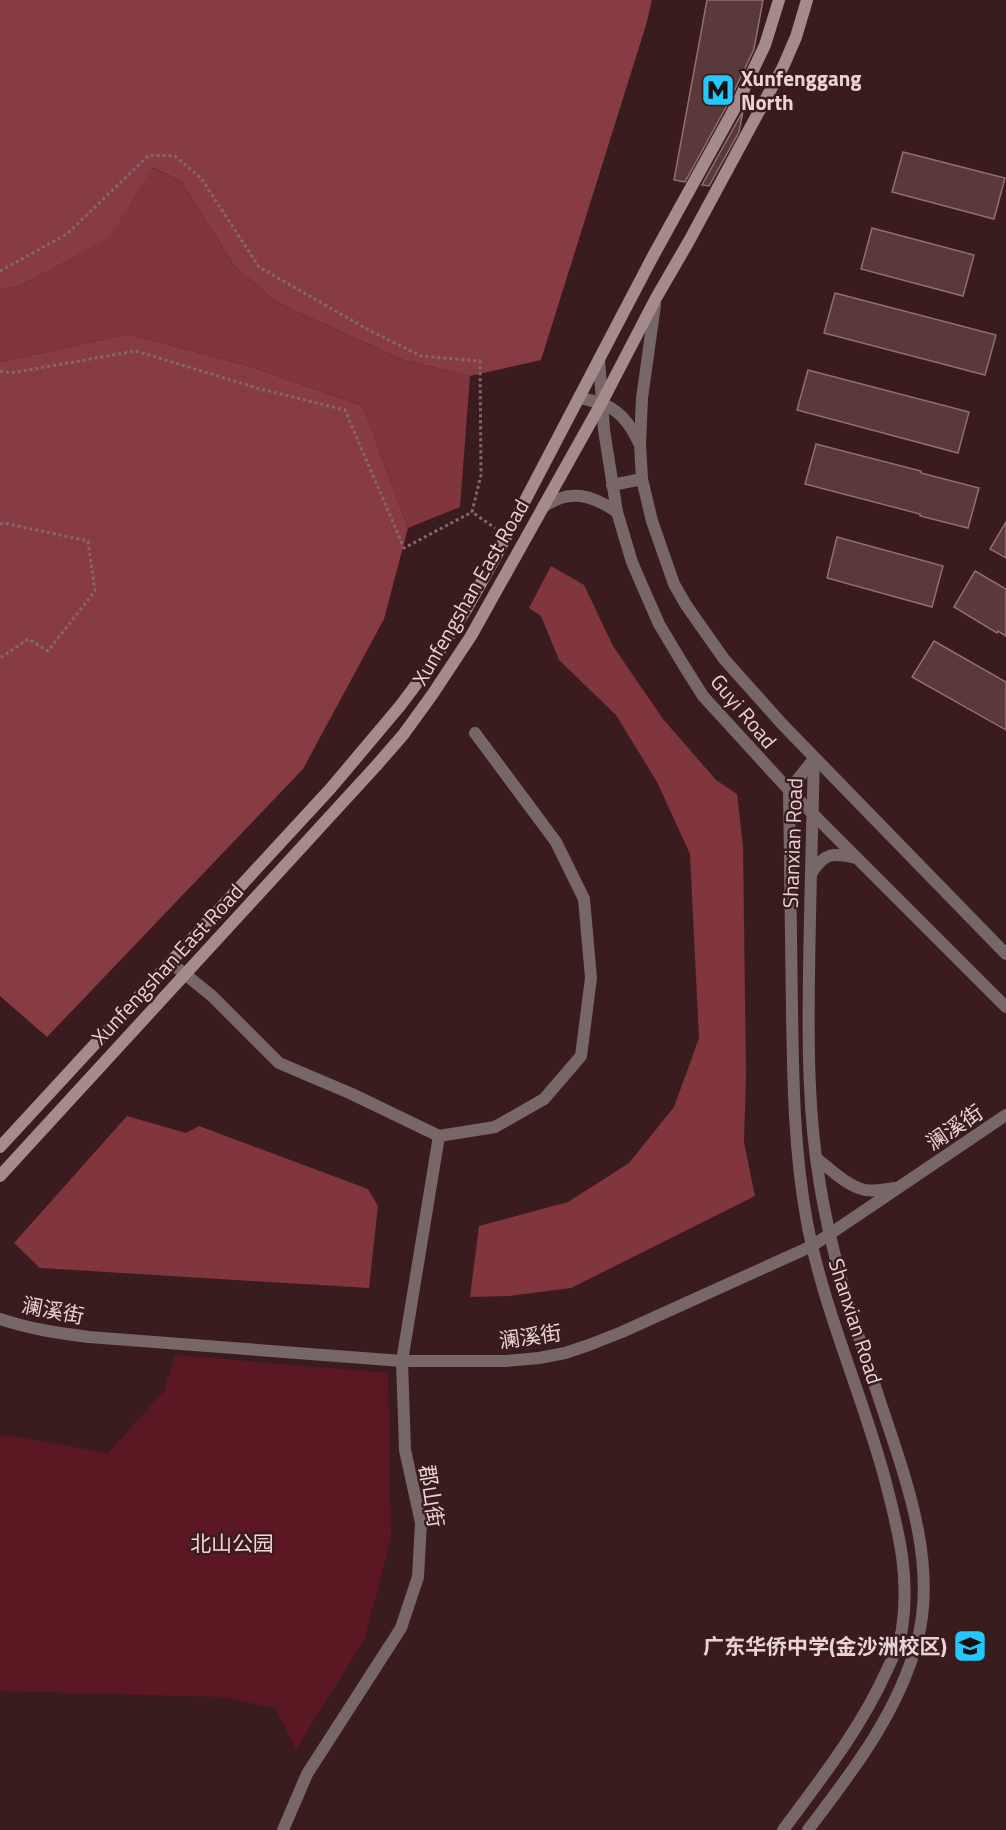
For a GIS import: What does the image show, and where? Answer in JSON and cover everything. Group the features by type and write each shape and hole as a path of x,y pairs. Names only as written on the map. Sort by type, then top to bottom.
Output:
{"main road":[{"name":"Xunfengshan East Road","path":"0,1147 331,788 400,706 429,666 467,608 495,558 753,72 765,45 779,0"},
{"name":"Xunfengshan East Road","path":"0,1176 352,792 417,716 471,636 602,402 656,298 783,67 796,37 807,0"}],"street":[{"name":"Guyi Road","path":"656,298 649,335 642,398 640,444 642,479 661,550 674,584 724,659 814,759 1006,954"},
{"name":"Guyi Road","path":"599,359 604,430 612,485 617,512 632,562 659,624 703,696 729,727 812,814 1006,1007"},
{"path":"580,398 602,402 626,420 640,444"},
{"path":"612,485 642,479"},
{"path":"542,507 564,495 581,496 599,501 617,512"},
{"path":"170,962 212,996 279,1063 352,1094 439,1136 495,1127 544,1099 581,1056 591,978 584,899 556,842 475,733"},
{"name":"Shanxian Road","path":"783,1830 830,1766 868,1708 894,1655 901,1633 905,1605 905,1575 895,1515 867,1419 828,1306 812,1246 799,1161 794,1094 789,790 814,759"},
{"name":"Shanxian Road","path":"808,1830 856,1765 894,1702 918,1640 924,1596 921,1555 908,1490 847,1297 830,1235 816,1158 808,1040 814,759"},
{"path":"810,875 817,863 825,856 839,854 856,858"},
{"name":"澜溪街","path":"0,1319 49,1332 88,1338 402,1361 506,1361 565,1353 622,1332 812,1246 1006,1115"},
{"name":"郡山街","path":"283,1830 307,1774 400,1628 418,1577 421,1523 405,1449 402,1361 439,1136"},
{"path":"816,1158 842,1179 864,1190 876,1191 898,1187"}],"path":[{"path":"0,271 67,234 149,155 175,156 201,178 259,267 365,328 421,356 480,361 482,476 472,512 404,549 345,410 257,388 136,351 10,373 0,371"},
{"path":"472,512 501,532"},
{"path":"0,524 88,541 95,591 48,651 28,639 0,658"}],"green space":[{"name":"北山公园","path":"175,1355 388,1373 391,1539 364,1640 296,1749 276,1709 225,1697 0,1691 0,1437 11,1436 108,1453 164,1391"}],"shaded area":[{"path":"0,0 652,0 541,360 470,376 403,360 278,303 235,267 181,181 153,168 110,238 20,286 0,290"},
{"path":"152,168 181,181 235,267 278,303 403,360 470,376 460,507 408,528 363,406 249,366 128,334 0,362 0,290 20,286 109,238"},
{"path":"128,334 249,366 363,406 408,528 384,619 303,769 47,1037 0,996 0,362"},
{"path":"551,566 584,585 613,646 663,719 716,780 737,794 743,846 746,1075 744,1142 755,1196 571,1288 509,1296 470,1297 479,1226 568,1202 629,1163 674,1107 699,1038 690,854 657,782 616,715 559,660 541,616 529,608"},
{"path":"127,1116 186,1133 199,1126 368,1189 378,1206 369,1288 40,1268 14,1243"}],"building":[{"name":"Xunfenggang North","path":"707,0 763,0 754,49 730,100 685,182 674,180"},
{"path":"743,111 739,132 709,186 702,185"},
{"path":"903,152 1005,178 994,219 892,192"},
{"path":"872,228 974,255 963,296 861,269"},
{"path":"835,293 996,335 985,375 824,333"},
{"path":"808,370 969,412 958,453 797,410"},
{"path":"816,444 979,488 968,528 805,484"},
{"path":"1006,522 1006,558 990,549"},
{"path":"837,537 943,566 932,607 827,578"},
{"path":"975,571 1006,589 1006,636 954,607"},
{"path":"934,641 1006,682 1006,730 912,677"}],"place":[{"name":"Xunfenggang North","path":"718,90"},
{"name":"广东华侨中学(金沙洲校区)","path":"970,1646"}]}
